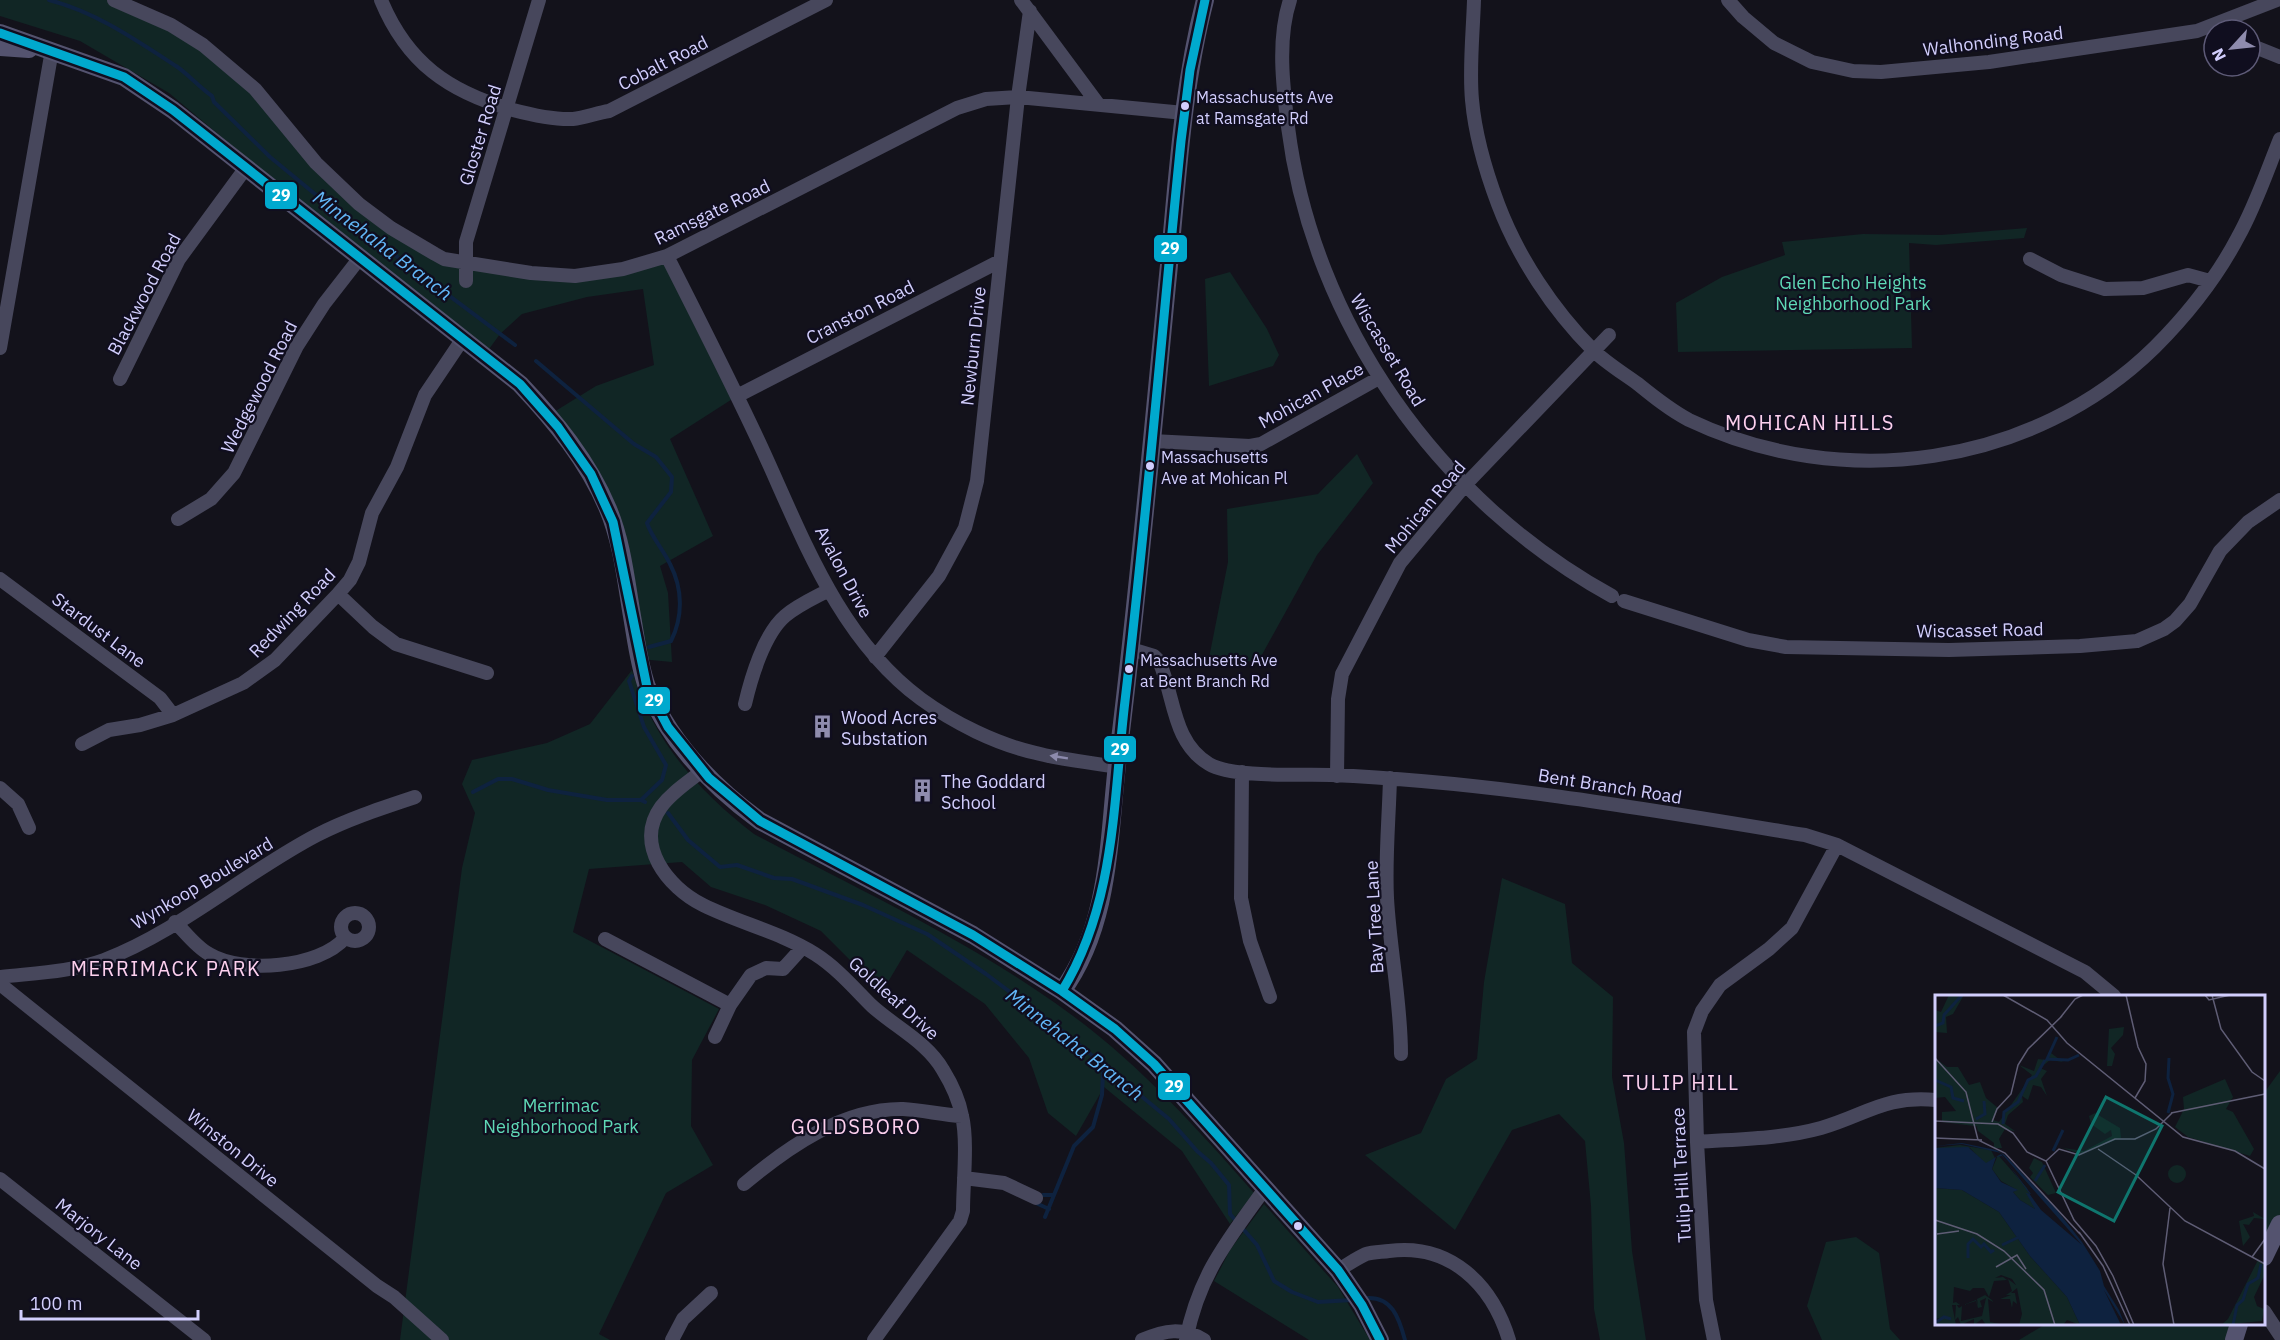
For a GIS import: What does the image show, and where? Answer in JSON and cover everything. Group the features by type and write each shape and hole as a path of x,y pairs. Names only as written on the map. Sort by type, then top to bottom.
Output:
{"main road":[{"path":"1062,990 1078,968 1093,933 1105,882 1116,767 1131,649 1184,113 1205,0"},
{"path":"0,33 124,76 173,110 520,384 549,415 578,452 609,510 617,536 647,686 675,739 702,771 731,801 760,821 973,935 1062,990 1114,1029 1154,1064 1338,1270 1359,1299 1380,1340"},
{"path":"0,47 52,50"},
{"path":"2265,1255 2280,1224"},
{"path":"2234,1340 2239,1325"}],"street":[{"name":"Ramsgate Road","path":"114,0 171,25 203,45 255,89 316,163 359,204 391,228 440,257 531,273 575,276 623,269 667,256 957,108 986,99 1018,97 1184,113"},
{"name":"Cobalt Road","path":"381,0 390,22 411,53 441,80 474,97 507,108 539,116 573,119 609,111 826,0"},
{"name":"Gloster Road","path":"466,281 466,242 539,0"},
{"name":"Wiscasset Road","path":"1290,0 1283,45 1284,98 1291,148 1302,200 1330,286 1348,325 1379,378 1415,429 1504,524 1547,556 1618,598 1748,640 1786,646 1949,650 2080,646 2137,640 2164,630 2175,621 2190,604 2220,551 2248,522 2280,500"},
{"path":"1474,0 1472,100 1485,164 1498,206 1535,277 1553,303 1594,351 1665,406 1690,420 1725,434 1772,448 1829,459 1868,462 1908,460 1965,450 2004,440 2043,425 2099,393 2153,348 2210,281 2239,236 2280,139"},
{"name":"Walhonding Road","path":"1728,0 1743,17 1774,43 1812,62 1853,71 1881,72 1989,62 2202,30"},
{"name":"Walhonding Road","path":"2236,18 2277,0"},
{"path":"1026,5 1098,104"},
{"name":"Newburn Drive","path":"875,657 939,576 965,528 977,481 1026,5"},
{"path":"0,348 52,50"},
{"path":"2262,50 2280,57"},
{"name":"Blackwood Road","path":"120,379 179,259 245,169"},
{"name":"Avalon Drive","path":"667,256 737,396 829,590 850,626 875,657 921,699 978,733 1035,753 1116,767"},
{"name":"Wedgewood Road","path":"178,519 211,499 234,473 249,448 273,390 297,346 324,304 359,259"},
{"path":"2030,259 2061,275 2105,289 2143,288 2188,275 2210,281"},
{"name":"Cranston Road","path":"737,396 1000,261"},
{"name":"Mohican Road","path":"1337,776 1338,699 1342,674 1400,563 1466,484 1609,335"},
{"name":"Redwing Road","path":"82,744 109,730 140,725 172,715 260,673 338,594 359,562 372,513 397,467 425,395 462,340"},
{"name":"Mohican Place","path":"1152,441 1250,446 1261,444 1379,378"},
{"name":"Stardust Lane","path":"0,579 160,698 172,715"},
{"path":"745,704 761,653 779,622 795,608 829,590"},
{"path":"338,594 373,627 396,644 487,673"},
{"name":"Bent Branch Road","path":"1131,649 1154,656 1159,661 1179,731 1191,750 1220,769 1242,772 1390,778 1545,793 1805,835 1837,844 2085,972 2113,995"},
{"name":"Goldleaf Drive","path":"702,771 671,796 651,826 650,847 659,866 674,884 702,905 765,929 814,953 838,971 873,1007 932,1055 951,1085 962,1116 964,1178 963,1211 960,1221 874,1340"},
{"path":"1242,772 1241,898 1250,941 1270,997"},
{"name":"Bay Tree Lane","path":"1390,778 1387,896 1392,961 1401,1014 1401,1054"},
{"path":"0,788 18,804 29,828"},
{"name":"Wynkoop Boulevard","path":"0,977 68,969 103,960 175,922 317,835 360,816 415,797"},
{"name":"Tulip Hill Terrace","path":"1714,1340 1706,1299 1697,1142 1694,1032 1702,1011 1720,985 1769,950 1792,928 1837,844"},
{"path":"175,922 207,954 245,966 286,963 320,957 345,938"},
{"path":"605,939 730,1005"},
{"path":"715,1037 730,1005 751,975 766,968 783,969 802,948"},
{"name":"Winston Drive","path":"0,984 377,1286 394,1297 442,1340"},
{"path":"1697,1142 1791,1135 1822,1128 1880,1105 1911,1097 1935,1100"},
{"path":"744,1184 796,1144 843,1120 902,1109 962,1116"},
{"path":"964,1178 1004,1183 1036,1198"},
{"name":"Marjory Lane","path":"0,1179 204,1340"},
{"path":"1187,1335 1207,1271 1266,1187"},
{"path":"1338,1270 1367,1254 1407,1249 1450,1260 1465,1269 1484,1288 1502,1316 1509,1340"},
{"path":"672,1340 683,1319 711,1293"},
{"path":"2265,1312 2280,1335"},
{"path":"1142,1340 1164,1331 1204,1340"}],"green space":[{"path":"0,0 114,0 171,25 255,89 316,163 435,254 575,276 667,256 737,396 670,439 713,536 660,566 668,593 672,662 640,659 617,536 549,415 596,386 654,365 643,289 587,297 522,314 500,334 484,356 169,93 80,41 0,16"},
{"name":"Glen Echo Heights Neighborhood Park","path":"2027,228 2024,238 1936,245 1909,243 1912,348 1678,352 1676,303 1722,277 1785,255 1782,242 1863,234 1941,235"},
{"path":"1230,272 1267,329 1279,355 1273,366 1209,386 1205,279"},
{"path":"1357,454 1373,483 1317,555 1258,662 1209,658 1228,562 1227,509 1318,494"},
{"name":"Merrimac Neighborhood Park","path":"632,670 651,719 664,741 714,800 754,834 915,918 1032,987 1095,1033 1143,1075 1189,1121 1254,1193 1230,1224 1182,1151 1104,1087 1076,1136 1048,1113 1029,1058 985,1004 907,950 882,992 821,931 765,905 711,887 682,862 589,869 573,932 719,1009 692,1060 691,1126 713,1165 666,1193 599,1334 610,1340 400,1340 462,868 475,813 462,784 472,760 547,743 590,724"},
{"path":"1502,878 1565,904 1572,963 1613,997 1612,1077 1624,1143 1632,1251 1646,1340 1600,1340 1594,1309 1591,1206 1585,1141 1559,1114 1512,1130 1455,1230 1365,1155 1421,1133 1446,1079 1477,1059 1484,982"},
{"path":"2280,1071 2280,1224 2265,1255 2265,1092"},
{"path":"1264,1204 1338,1287 1370,1340 1309,1340 1214,1281 1230,1250"},
{"path":"1856,1237 1879,1253 1890,1329 1900,1340 1822,1340 1807,1306 1826,1242"},
{"path":"2044,1325 2239,1325 2234,1340 2019,1340"}],"waterway":[{"name":"Minnehaha Branch","path":"49,0 99,19 180,69 212,96 214,102 270,157 332,208 515,345"},
{"name":"Minnehaha Branch","path":"536,361 634,444 656,457 672,477 671,492 647,523 677,583 680,603 678,622 671,641 649,647"},
{"name":"Minnehaha Branch","path":"632,676 629,681 644,727 666,765 662,780 641,800 645,802"},
{"path":"473,792 498,779 512,779 548,790 607,800 641,800"},
{"name":"Minnehaha Branch","path":"668,813 688,840 720,867 737,865 774,878 792,879 863,905 927,934 986,974 1066,1034 1169,1119 1197,1151 1211,1163 1229,1185 1230,1214 1257,1245 1274,1281 1292,1292 1318,1302 1352,1300"},
{"path":"1045,1217 1074,1146 1093,1127 1102,1095 1103,1073 1106,1067"},
{"path":"1043,1195 1054,1195"},
{"path":"1038,1204 1049,1209"},
{"name":"Minnehaha Branch","path":"1366,1298 1382,1301 1393,1310 1405,1340"}],"transit line":[{"name":"29","path":"1062,991 1080,957 1093,923 1109,850 1181,141 1190,70 1205,0"},
{"name":"29","path":"0,33 124,77 173,110 520,384 558,427 591,474 613,522 647,687 668,727 709,778 760,821 973,935 1062,991 1115,1029 1154,1064 1338,1270 1362,1305 1380,1340"}],"place":[{"name":"Massachusetts Ave at Ramsgate Rd","path":"1185,106"},
{"name":"Massachusetts Ave at Mohican Pl","path":"1150,466"},
{"name":"Massachusetts Ave at Bent Branch Rd","path":"1129,669"},
{"name":"Wood Acres Substation","path":"823,727"},
{"name":"The Goddard School","path":"923,791"}],"district":[{"name":"MOHICAN HILLS","path":"1810,422"},
{"name":"MERRIMACK PARK","path":"166,968"},
{"name":"TULIP HILL","path":"1681,1082"},
{"name":"GOLDSBORO","path":"856,1126"}]}
